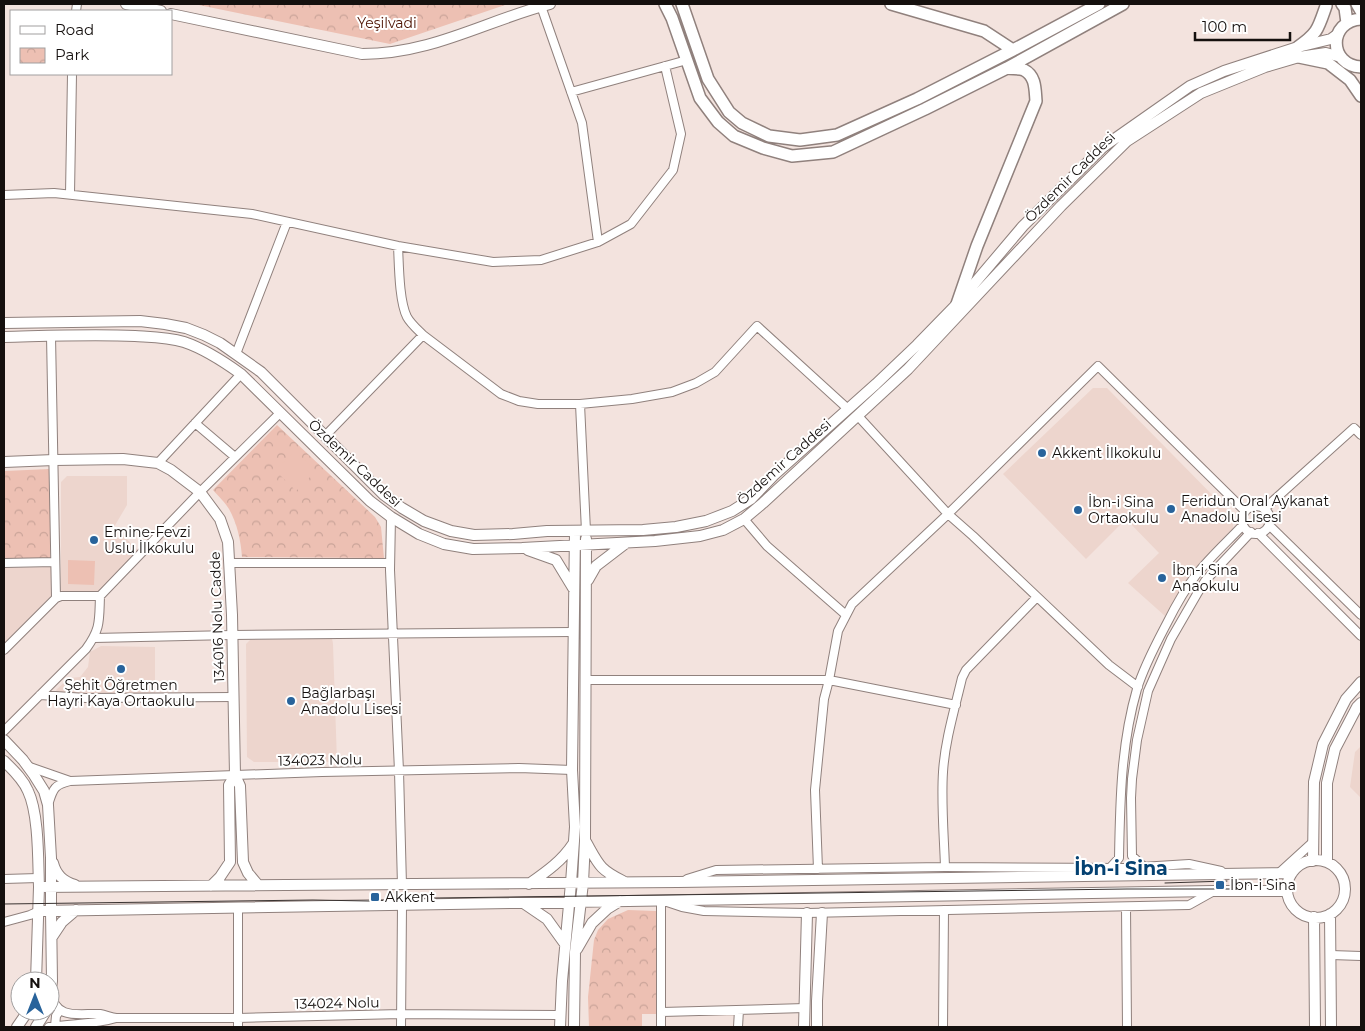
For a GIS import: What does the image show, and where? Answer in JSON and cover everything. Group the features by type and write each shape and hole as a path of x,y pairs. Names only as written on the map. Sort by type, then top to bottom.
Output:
{"main road":[{"path":"126,4 155,10"},
{"path":"665,4 700,98 718,122 734,136 763,148 792,156 833,152 1006,68 1123,4"},
{"path":"682,4 708,79 729,112 742,123 770,136 800,140 837,135 917,99 1099,4"},
{"path":"891,4 984,30 1013,50"},
{"path":"1326,4 1319,27 1298,52 1328,63 1350,80 1361,96"},
{"path":"1342,4 1345,8 1347,23"},
{"path":"1357,4 1361,11"},
{"path":"172,14 362,54 378,54 413,49 442,42 546,5"},
{"path":"1361,19 1355,19 1347,23 1338,34 1336,44 1341,57 1348,64 1357,67 1361,87"},
{"name":"Özdemir Caddesi","path":"4,337 118,335 170,339 184,342 203,350 241,374 370,501 391,518 419,534 451,545 473,549 522,548 626,543 700,536 723,530 744,519 858,416 908,369 1061,206 1127,141 1201,93 1331,39 1338,34"},
{"name":"Özdemir Caddesi","path":"4,323 140,322 186,328 204,335 220,343 261,372 384,495 424,521 451,532 474,535 676,528 706,521 732,511 751,499 774,475 848,409 957,304 1023,226 1103,146 1190,86 1224,71 1298,52 1326,53 1341,57"},
{"path":"957,304 977,246 1036,101 1035,84 1030,76 1024,70 1006,68"},
{"name":"134016 Nolu Cadde","path":"4,462 123,459 158,463 171,470 200,492 220,519 228,542 235,775"},
{"path":"560,1027 574,843 572,770 574,531"},
{"path":"574,1027 575,952 585,840 586,531"},
{"path":"587,583 596,566 626,543"},
{"path":"522,548 556,560 574,589"},
{"path":"1313,861 1314,782 1323,744 1346,699 1361,682"},
{"path":"1327,862 1327,783 1335,748 1361,702"},
{"path":"4,740 27,766 44,791 48,805 51,858 50,971"},
{"path":"4,761 25,784 32,799 38,848 39,883 36,971"},
{"path":"235,775 240,786 243,862 248,874 258,886"},
{"path":"211,886 230,862 229,785 235,775"},
{"path":"585,840 599,865 609,874 626,883"},
{"path":"529,884 558,862 574,843"},
{"path":"51,858 55,871 60,877 66,882 80,887"},
{"path":"1307,862 1327,862 1340,872 1344,880 1344,899 1339,907 1330,914 1322,917 1303,915 1295,909 1287,892 1292,873 1298,866 1307,862"},
{"path":"39,883 50,887 529,884 1292,873"},
{"path":"39,911 661,900 1287,892"},
{"path":"575,952 592,923 607,909 620,901"},
{"path":"525,903 547,919 565,944"},
{"path":"51,938 62,922 76,910"},
{"path":"804,1027 808,913"},
{"path":"817,1027 822,913"},
{"path":"1330,914 1331,1027"},
{"path":"1314,917 1315,1027"},
{"path":"807,924 821,925"}],"street":[{"path":"546,5 582,123 598,242"},
{"path":"571,92 686,60"},
{"path":"4,195 70,194 252,214 398,246 493,262 541,260 598,242 630,224 674,170 681,134 665,66"},
{"path":"70,194 72,75"},
{"path":"236,354 287,222"},
{"path":"398,246 400,282 406,316 413,326 461,365 501,394 519,401 538,404 580,404 632,399 672,392 696,383 715,372 757,326 848,409"},
{"path":"325,436 423,335"},
{"path":"51,336 56,598"},
{"path":"818,869 815,790 824,699 838,631 852,604 948,514 1098,366 1245,512"},
{"path":"158,463 241,374"},
{"path":"580,404 586,531"},
{"path":"4,731 86,649 94,638 98,625 100,596 200,492 280,413"},
{"path":"858,416 948,514 1109,665 1138,687"},
{"path":"1264,509 1361,422"},
{"path":"196,423 235,457"},
{"path":"1354,428 1361,435"},
{"path":"1144,867 1132,856 1131,798 1133,769 1140,724 1148,691 1171,638 1205,581 1254,533 1264,530 1269,525 1270,518 1264,509 1254,506 1245,512 1242,518 1243,525 1254,533 1361,636"},
{"path":"391,518 392,634 399,771 402,885"},
{"path":"744,519 767,546 846,615"},
{"path":"1110,868 1119,858 1123,758 1129,721 1138,687 1161,634 1187,588 1197,574 1243,525"},
{"path":"1269,525 1361,615"},
{"path":"4,563 55,562"},
{"path":"229,563 390,563"},
{"path":"4,650 56,598 67,595 100,596"},
{"path":"945,867 943,770 962,678 966,670 1037,597"},
{"path":"94,638 574,632"},
{"path":"586,680 829,680 956,705"},
{"path":"40,695 86,698 234,697"},
{"path":"27,766 70,781"},
{"name":"134023 Nolu","path":"70,781 322,772 519,768 572,770"},
{"path":"48,805 54,788 59,784 70,781"},
{"path":"1279,873 1313,842"},
{"path":"1119,858 1126,861 1132,856"},
{"path":"678,882 716,870 945,867 1110,868 1190,864 1235,874"},
{"path":"4,879 39,883"},
{"path":"661,1027 661,900 682,907 704,911 822,913 1189,905 1214,892"},
{"path":"401,1027 402,906"},
{"path":"238,907 238,1027"},
{"path":"1126,907 1128,1027"},
{"path":"943,1027 944,910"},
{"path":"4,922 39,911"},
{"path":"1331,955 1361,956"},
{"path":"662,1012 805,1008"},
{"name":"134024 Nolu","path":"60,1010 72,1014 102,1014 116,1018 238,1018 401,1014 560,1015"},
{"path":"738,1027 739,1010"},
{"name":"134024 Nolu","path":"52,1027 102,1023 116,1018"},
{"path":"138,1018 138,1027"}],"shaded area":[{"path":"1093,388 1107,388 1233,516 1233,528 1193,573 1165,616 1128,583 1159,553 1126,519 1086,559 1003,474"},
{"name":"Emine-Fevzi Uslu İlkokulu","path":"67,476 127,476 127,505 114,527 140,552 99,594 66,594 61,590 61,482"},
{"path":"51,567 51,596 4,645 4,568"},
{"name":"Bağlarbaşı Anadolu Lisesi","path":"332,638 337,762 254,762 247,757 246,644 250,640"},
{"name":"Şehit Öğretmen Hayri Kaya Ortaokulu","path":"101,646 155,647 155,695 59,694 56,690 69,678 80,677 88,667 90,652"},
{"path":"1361,746 1361,798 1350,787 1355,752"}],"green space":[{"name":"Yeşilvadi","path":"194,4 508,4 390,44"},
{"path":"277,425 375,517 381,527 384,558 242,557 238,532 232,514 226,504 213,490"},
{"path":"295,451 316,471 296,491 275,470"},
{"path":"50,469 50,559 4,559 4,471"},
{"path":"68,560 95,561 94,585 68,584"},
{"path":"628,910 656,911 656,1014 642,1014 642,1027 589,1027 588,997 594,940 598,930 608,919"}],"tram line":[{"path":"1165,883 1227,881"},
{"path":"4,904 1230,889"}],"place":[{"name":"Akkent İlkokulu","path":"1042,453"},
{"name":"Feridun Oral Aykanat Anadolu Lisesi","path":"1171,509"},
{"name":"İbn-i Sina Ortaokulu","path":"1078,510"},
{"name":"Emine-Fevzi Uslu İlkokulu","path":"94,540"},
{"name":"İbn-i Sina Anaokulu","path":"1162,578"},
{"name":"Şehit Öğretmen Hayri Kaya Ortaokulu","path":"121,669"},
{"name":"Bağlarbaşı Anadolu Lisesi","path":"291,701"},
{"name":"İbn-i Sina","path":"1220,885"},
{"name":"Akkent","path":"375,897"}],"district":[{"name":"İbn-i Sina","path":"1121,868"}]}
